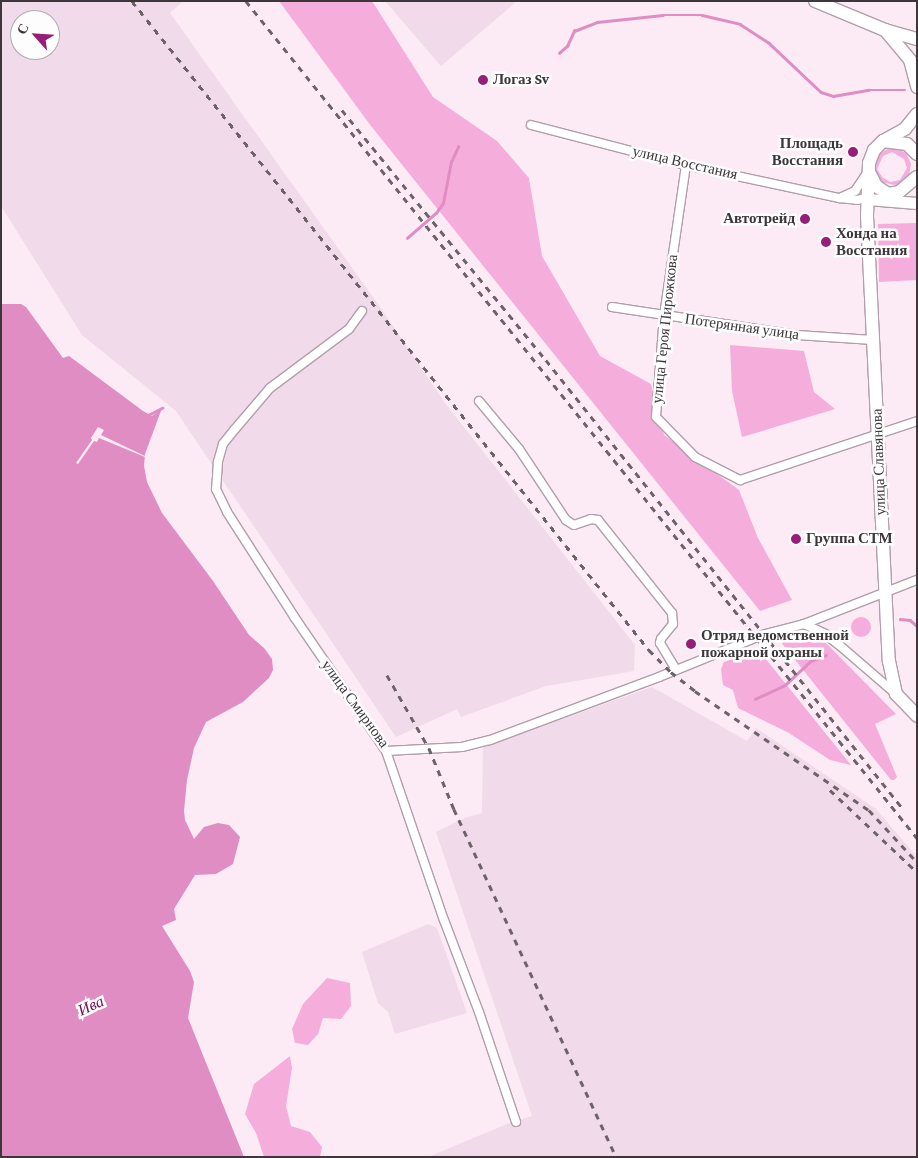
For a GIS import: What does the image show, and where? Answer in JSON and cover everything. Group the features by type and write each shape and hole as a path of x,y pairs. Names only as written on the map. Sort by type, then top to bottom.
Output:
{"main road":[{"path":"814,1 885,30 917,39"},
{"path":"885,30 910,60 917,87"},
{"path":"867,199 870,156 883,141 905,129 917,114"},
{"path":"883,141 907,144 917,154"},
{"path":"869,172 876,186 888,194 899,192 917,177"},
{"name":"улица Славянова","path":"867,199 884,593 889,662 896,694"},
{"path":"896,694 917,716"}],"street":[{"name":"улица Восстания","path":"531,125 686,165 839,198 867,199 876,195 888,194"},
{"name":"улица Героя Пирожкова","path":"686,165 664,315 656,417 696,457 740,480 878,434"},
{"path":"839,198 855,191 869,172"},
{"path":"888,194 917,202"},
{"path":"867,199 917,202"},
{"name":"Потерянная улица","path":"612,307 797,336 873,340"},
{"name":"улица Смирнова","path":"362,311 348,329 270,388 235,429 223,444 218,462 216,489 227,512 295,618 386,751 474,745 676,670 765,634 804,624 917,580"},
{"path":"479,401 519,449 566,520 579,525 591,520 598,520 672,613 671,629 663,635 660,643 676,670"},
{"path":"878,434 917,421"},
{"path":"804,624 825,634 896,694"},
{"path":"386,751 444,920 480,1012 516,1122"}],"shaded area":[{"path":"1,1 183,1 170,13 380,307 445,403 635,645 634,671 546,686 461,717 457,709 396,737 176,411 82,335 1,206"},
{"path":"279,1 372,1 433,97 497,141 529,178 542,256 600,356 651,384 664,435 739,490 758,538 792,600 760,611 371,126"},
{"path":"385,1 513,1 515,3 441,66"},
{"path":"889,148 895,148 906,153 911,164 909,176 900,184 894,185 882,182 875,172 875,160 878,155","holes":["892,152 904,159 907,168 900,180 890,182 882,177 877,169 883,156"]},
{"path":"917,223 917,280 879,282 878,224"},
{"path":"730,345 804,351 814,392 835,409 742,437 732,391"},
{"path":"861,617 868,620 871,627 868,634 861,637 854,634 851,627 854,620"},
{"path":"805,633 826,643 896,714 875,724 897,777 894,780 891,780 780,641"},
{"path":"754,652 765,658 851,765 830,760 789,733 738,708 733,690 723,685 721,669 724,662"},
{"path":"652,687 747,741 756,728 876,809 917,857 917,1157 428,1157 507,1124 532,1116 436,832 465,818 482,813 483,747"},
{"path":"428,924 437,928 467,1013 395,1034 388,1012 378,1003 362,952"},
{"path":"327,978 350,983 351,1006 341,1019 323,1018 318,1034 308,1045 295,1043 292,1029 303,1004"},
{"path":"290,1056 292,1068 286,1106 291,1126 310,1132 322,1147 320,1157 264,1157 256,1133 245,1114 254,1084"}],"water":[{"path":"1,304 21,304 26,307 63,358 69,356 143,411 152,416 162,408 145,454 144,466 147,482 162,513 213,581 249,635 264,648 272,659 273,670 269,678 243,702 206,722 194,748 187,780 185,820 194,839 204,827 218,823 229,825 240,837 233,864 216,874 195,875 174,909 176,920 162,926 190,971 194,982 188,1018 244,1157 1,1157"}],"pier":[{"path":"98,427 104,430 101,435 145,457 99,438 97,442 94,441 78,464 76,463 92,440 91,438"}],"waterway":[{"path":"559,53 567,46 574,31 597,22 663,15 702,15 740,24 769,43 821,92 833,96 868,90 905,90"},
{"path":"407,238 436,213 443,203 451,162 458,147"},
{"path":"148,415 162,408"},
{"name":"Ива","path":"900,619 910,620 917,626"},
{"name":"Ива","path":"755,699 785,685 811,661 826,655"}],"railway":[{"path":"132,1 649,650 671,672 695,691 869,810 917,862"},
{"path":"246,1 917,838"},
{"path":"342,110 546,360 904,810"},
{"path":"387,675 429,748 454,809 616,1157"},
{"path":"830,790 917,872"}],"place":[{"name":"Логаз Sv","path":"483,80"},
{"name":"Площадь Восстания","path":"853,152"},
{"name":"Автотрейд","path":"805,219"},
{"name":"Хонда на Восстания","path":"826,242"},
{"name":"Группа СТМ","path":"796,539"},
{"name":"Отряд ведомственной пожарной охраны","path":"691,644"}]}
